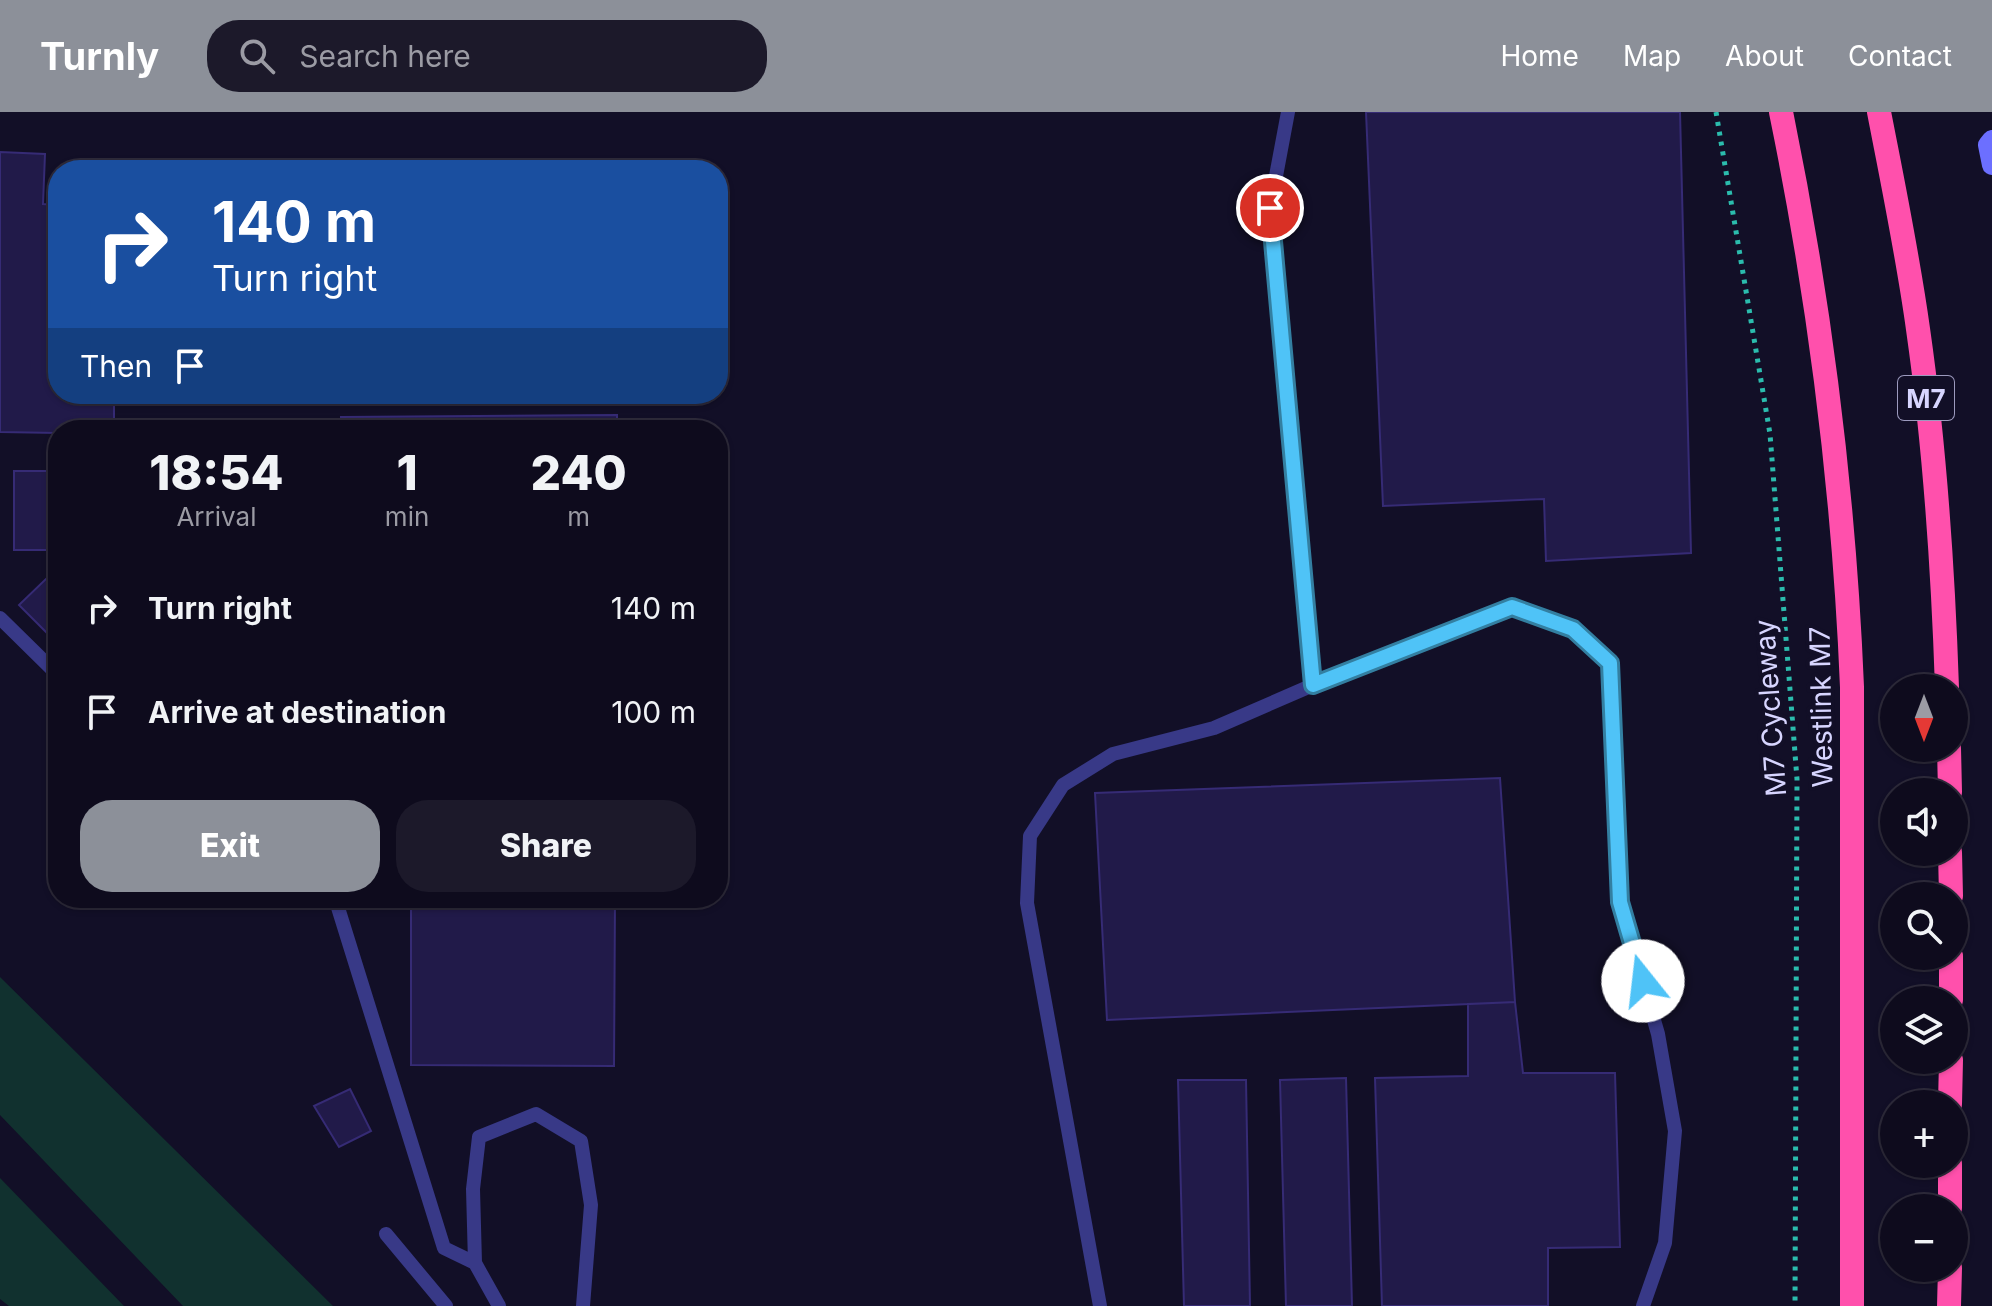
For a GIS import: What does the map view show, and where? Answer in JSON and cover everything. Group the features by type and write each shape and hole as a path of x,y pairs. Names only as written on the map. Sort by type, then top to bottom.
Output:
{"highway":[{"name":"Westlink M7","path":"1781,112 1816,302 1841,513 1849,614 1852,687 1852,1306"},
{"name":"M7","path":"1879,112 1920,343 1936,489 1947,674"},
{"path":"1949,1306 1950,1282"}],"main road":[{"path":"1992,140 1988,145 1992,165"}],"lane":[{"path":"1288,112 1270,208 1313,685"},
{"path":"1100,1306 1027,903 1030,836 1063,785 1113,754 1214,728 1313,685 1512,607 1573,629 1610,663 1620,902 1658,1034 1675,1131 1665,1243 1643,1306"},
{"path":"0,618 48,665"},
{"path":"338,908 444,1248 475,1263"},
{"path":"499,1306 475,1263 473,1189 479,1137 536,1114 581,1141 591,1205 583,1306"},
{"path":"386,1234 446,1306"}],"path":[{"name":"M7 Cycleway","path":"1716,112 1770,434 1797,779 1795,1306"}],"green space":[{"path":"0,977 333,1306 183,1306 0,1115"},
{"path":"0,1178 124,1306 9,1306 0,1299"}],"building":[{"path":"1366,112 1680,112 1691,553 1546,561 1544,499 1383,506"},
{"path":"0,152 45,154 43,204 48,204 48,404 114,404 114,420 48,420 48,433 0,432"},
{"path":"617,415 617,420 341,420 341,417"},
{"path":"14,471 48,471 48,550 14,550"},
{"path":"48,577 48,634 19,605"},
{"path":"1500,778 1515,1002 1107,1020 1095,793"},
{"path":"411,908 615,908 614,1066 411,1065"},
{"path":"1515,1002 1523,1073 1615,1073 1620,1247 1548,1248 1548,1306 1382,1306 1375,1078 1468,1076 1468,1004"},
{"path":"1346,1078 1352,1306 1286,1306 1280,1080"},
{"path":"1178,1080 1246,1080 1250,1306 1184,1306"},
{"path":"350,1089 371,1131 339,1147 314,1106"}],"route":[{"path":"1270,208 1313,685 1512,607 1573,629 1610,663 1620,902 1643,981"}]}
